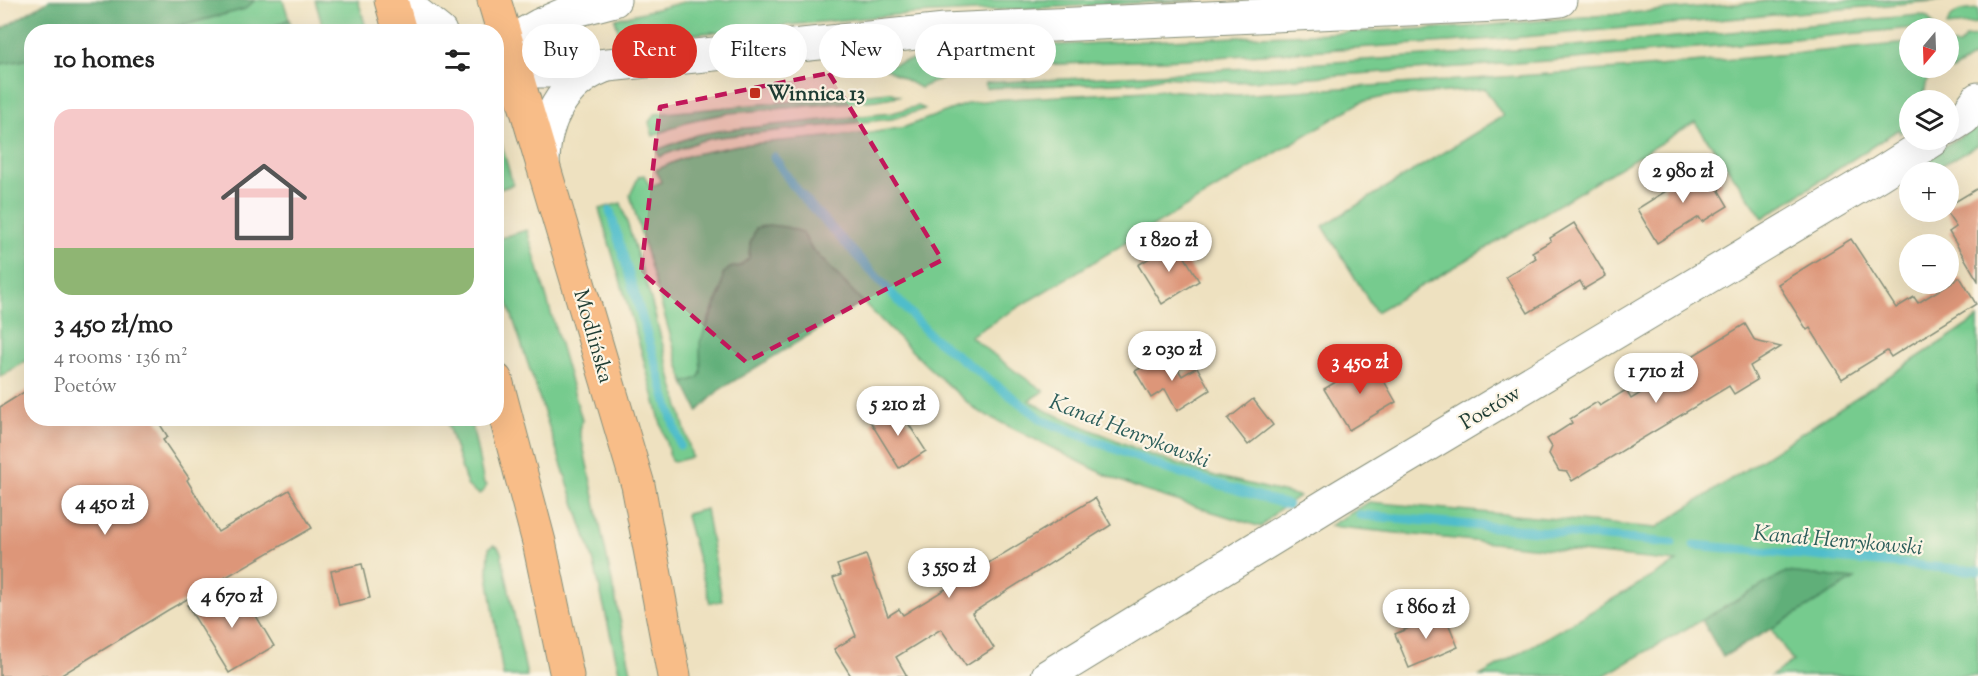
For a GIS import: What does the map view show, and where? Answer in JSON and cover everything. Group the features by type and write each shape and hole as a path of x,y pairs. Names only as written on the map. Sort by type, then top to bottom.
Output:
{"main road":[{"path":"391,0 398,24"},
{"name":"Modlińska","path":"495,0 499,24"},
{"name":"Modlińska","path":"504,58 543,164 638,485 674,676"},
{"path":"504,410 539,542 567,676"}],"street":[{"path":"400,0 430,24"},
{"path":"533,0 562,7 605,2"},
{"path":"697,55 945,30 1560,0"},
{"path":"504,58 572,11 605,2"},
{"path":"504,58 550,71 612,64"},
{"path":"543,164 544,139 553,113 561,99 580,79 612,64"},
{"path":"1959,121 1978,99"},
{"name":"Poetów","path":"1048,676 1340,497 1917,150"}],"highlighted area":[{"path":"829,73 942,260 746,362 641,272 660,107"}],"green space":[{"path":"49,0 255,0 245,9 186,24 24,24 24,60 0,64 0,30"},
{"path":"255,0 283,0 289,19 278,24 189,24 245,9"},
{"path":"315,0 358,0 365,24 322,24"},
{"path":"692,0 1199,0 896,15 801,24 709,24 709,33 697,34 697,24 616,24 615,19"},
{"path":"1782,0 1944,0 1511,38 1185,59 1056,64 1056,45 1467,27"},
{"path":"1978,9 1978,23 1959,25 1959,18 1950,18 1963,11"},
{"path":"1920,15 1928,18 1899,18 1899,29 1575,59 1237,82 1163,77 1141,82 986,88 985,83 1143,75 1574,46"},
{"path":"289,19 291,24 278,24"},
{"path":"1978,36 1978,54 1959,66 1959,45 1966,37"},
{"path":"1899,44 1899,78 1927,78 1925,90 1899,90 1899,129 1763,218 1695,122 1472,257 1376,312 1323,226 1503,116 1485,89 1384,97 1361,102 970,336 1044,391 1029,400 1047,411 1149,454 1215,476 1299,496 1277,511 1261,527 1142,490 1106,475 976,410 926,365 863,302 811,248 802,232 750,244 749,258 740,266 730,268 705,328 700,353 701,373 698,378 684,383 630,195 639,176 644,175 650,187 661,182 656,170 690,155 738,145 870,133 905,127 969,103 992,100 1165,90 1237,95 1636,68"},
{"path":"915,59 915,78 942,78 920,88 902,78 903,62"},
{"path":"24,60 24,362 0,377 0,64"},
{"path":"890,92 899,96 729,113 689,121 653,136 649,122 655,114"},
{"path":"918,106 925,109 892,119 719,137 700,141 659,157 657,150 696,135 717,131 892,113"},
{"path":"1978,126 1978,145 1947,162 1922,162 1921,160 1938,150 1959,150 1959,137"},
{"path":"504,153 513,185 504,188"},
{"path":"621,203 650,296 692,457 674,462 671,461 599,209"},
{"path":"768,225 802,232 811,248 863,302 719,390 698,411 684,383 698,378 701,373 700,342 721,293 723,274 730,268 740,266 749,258 750,244 756,228"},
{"path":"527,230 582,420 580,431 632,676 620,676 593,559 504,292 504,237"},
{"path":"1978,318 1978,676 1771,676 1793,661 1771,629 1854,579 1786,572 1603,676 1480,676 1677,562 1329,526 1369,502 1656,528"},
{"path":"448,426 472,426 484,484 487,485 479,494 467,485"},
{"path":"706,509 722,601 710,603 686,516"},
{"path":"493,545 501,552 527,676 503,676 488,574 489,548"},
{"path":"1786,572 1855,579 1723,657 1702,620"}],"building":[{"path":"1698,167 1703,176 1722,180 1719,191 1728,206 1702,222 1699,217 1657,243 1637,209 1666,191 1664,188"},
{"path":"1978,188 1978,281 1959,249 1959,234 1949,232 1956,227 1953,222 1959,222 1959,199"},
{"path":"1574,223 1606,276 1584,289 1580,281 1528,313 1506,277 1536,258 1532,252"},
{"path":"1851,239 1896,308 1914,297 1918,303 1933,294 1959,294 1960,277 1976,304 1891,357 1887,351 1842,379 1810,328 1807,330 1778,284"},
{"path":"1176,242 1199,281 1162,304 1138,265"},
{"path":"1745,324 1755,341 1781,347 1750,366 1757,380 1734,394 1729,386 1572,481 1567,472 1559,471 1549,454 1552,447 1547,439 1572,423 1570,419 1597,402 1600,406 1626,390 1631,399 1692,362 1689,358"},
{"path":"1168,353 1182,376 1197,367 1210,390 1177,411 1165,389 1151,398 1135,371"},
{"path":"1372,360 1396,402 1349,430 1324,389"},
{"path":"24,392 24,426 161,426 168,437 163,440 189,478 187,480 218,532 289,490 312,528 168,610 60,676 0,676 0,407"},
{"path":"1253,399 1273,425 1248,445 1228,419"},
{"path":"897,406 926,451 899,468 871,423"},
{"path":"1095,498 1111,525 972,613 994,648 966,666 941,629 896,657 907,676 851,676 834,649 856,636 833,578 841,575 837,565 866,555 888,616 899,609 903,615"},
{"path":"362,564 370,598 339,605 331,571"},
{"path":"242,592 274,646 229,673 187,605"},
{"path":"1444,613 1458,647 1409,668 1395,634"}],"waterway":[{"name":"Kanał Henrykowski","path":"774,157 792,184 811,206 931,336 1044,421 1167,469 1288,505"},
{"path":"610,211 680,445"},
{"name":"Kanał Henrykowski","path":"1360,515 1672,543"},
{"name":"Kanał Henrykowski","path":"1694,545 1978,571"}],"place":[{"name":"Winnica 13","path":"755,93"}]}
